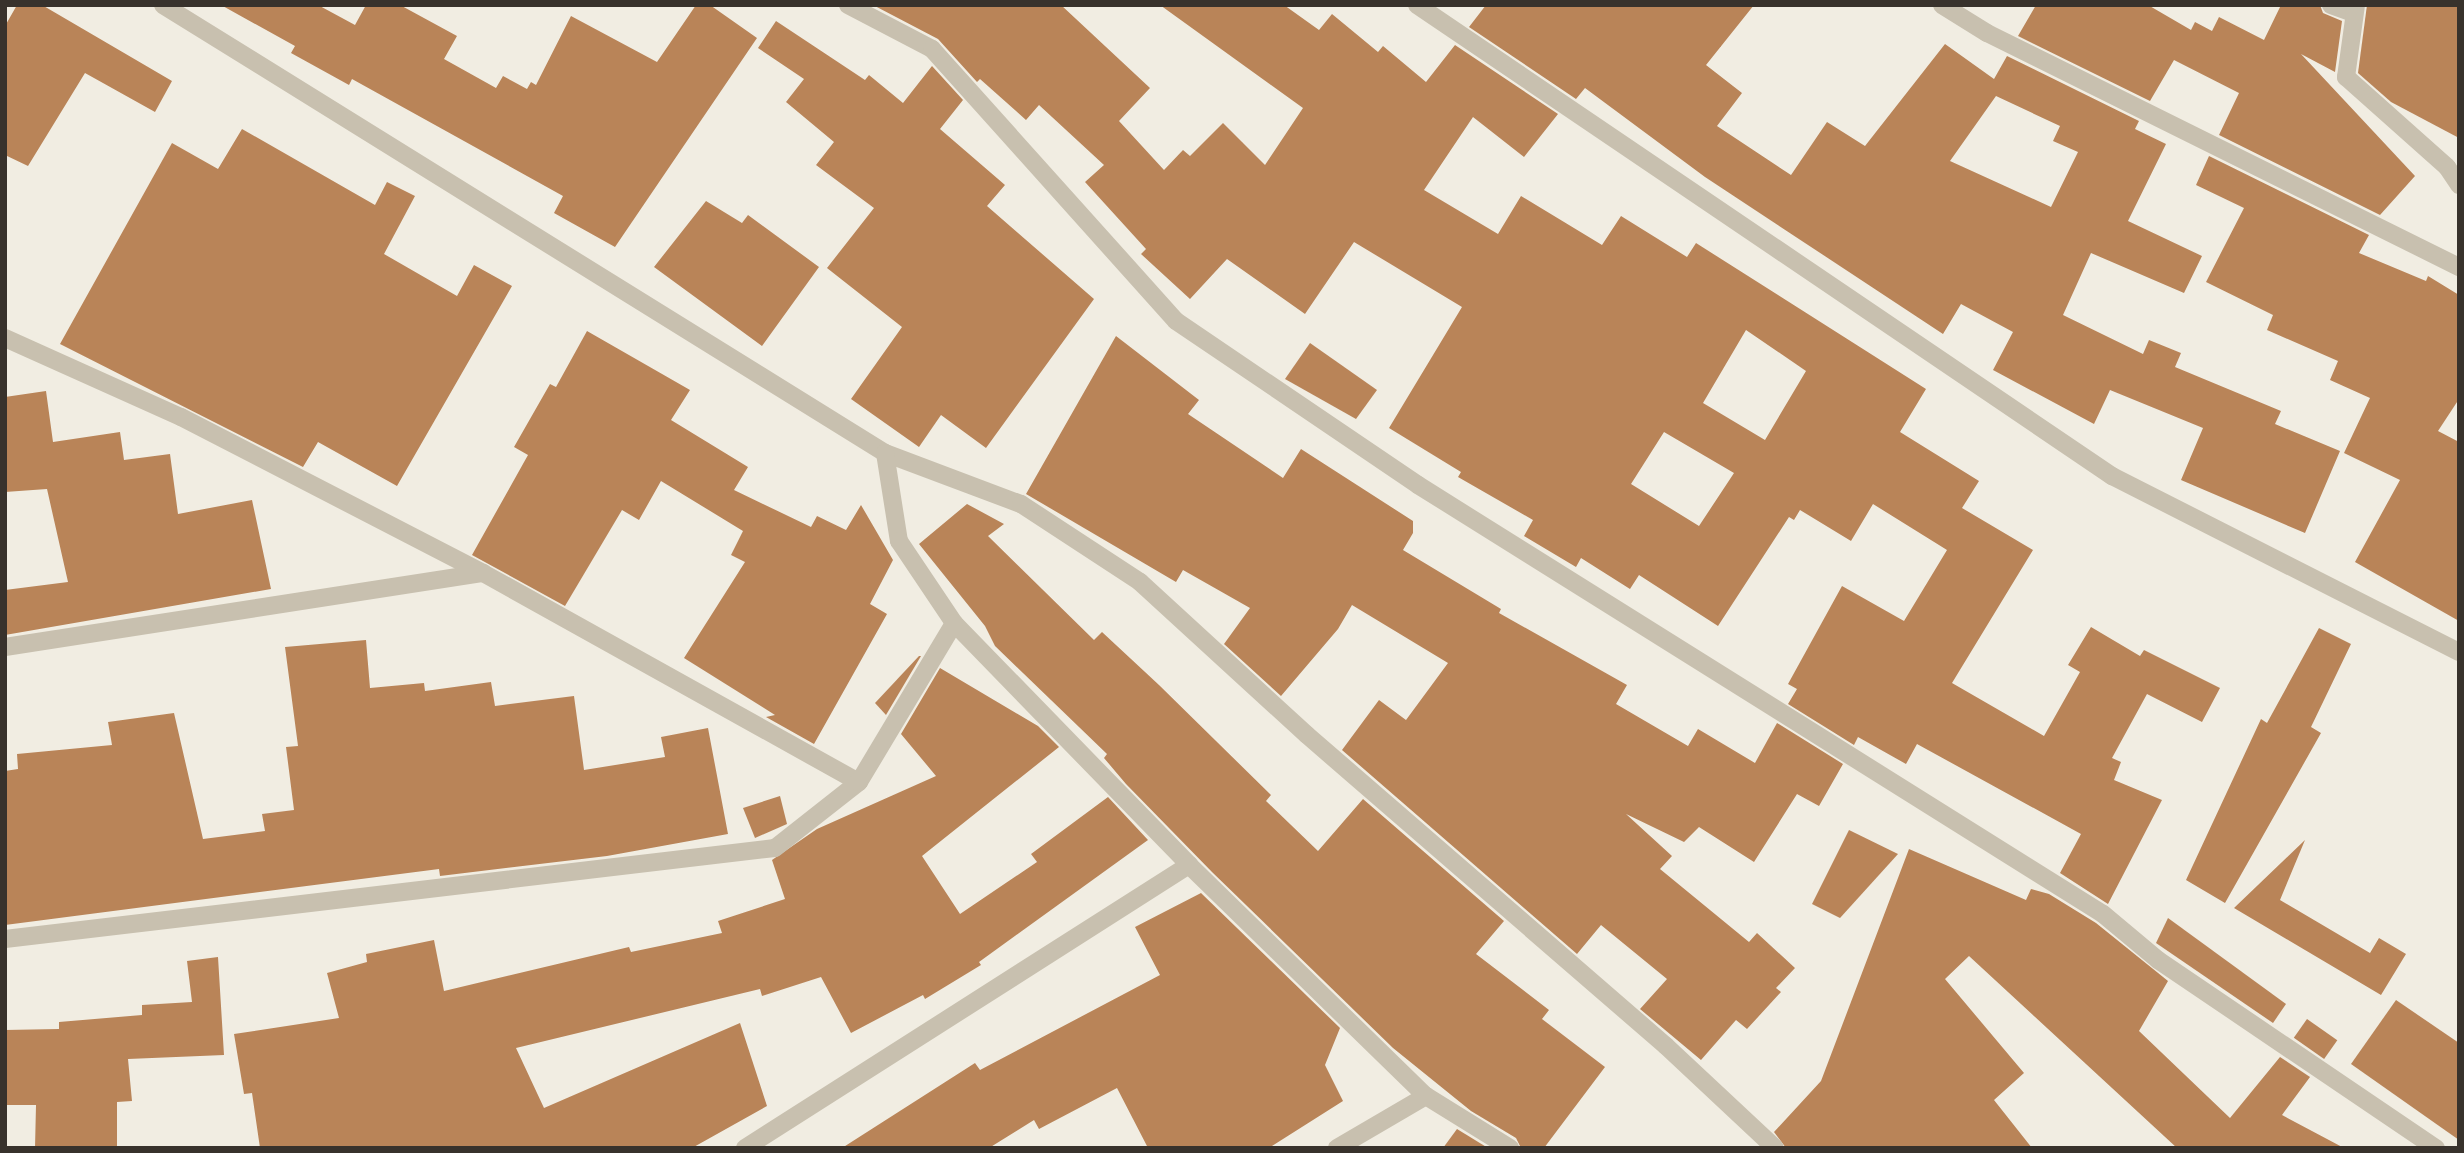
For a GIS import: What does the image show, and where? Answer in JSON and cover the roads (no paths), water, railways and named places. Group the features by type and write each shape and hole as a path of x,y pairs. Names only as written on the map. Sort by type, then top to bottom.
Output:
{"street":[{"path":"163,5 886,453 1021,504 1140,582 1307,736 1666,1046 1775,1148"},
{"path":"848,5 932,49 1176,321 1418,485 2103,914 2158,960 2435,1148"},
{"path":"1416,5 2112,476 2459,652"},
{"path":"1942,5 1987,33 2459,267"},
{"path":"2331,5 2354,9 2346,77 2447,167 2459,185"},
{"path":"5,338 181,417 483,573 859,782"},
{"path":"886,453 900,541 954,623 1189,865 1426,1096 1510,1148"},
{"path":"5,647 483,573"},
{"path":"5,939 775,848 859,782 954,623"},
{"path":"745,1148 1189,865"},
{"path":"1337,1148 1426,1096"}]}
